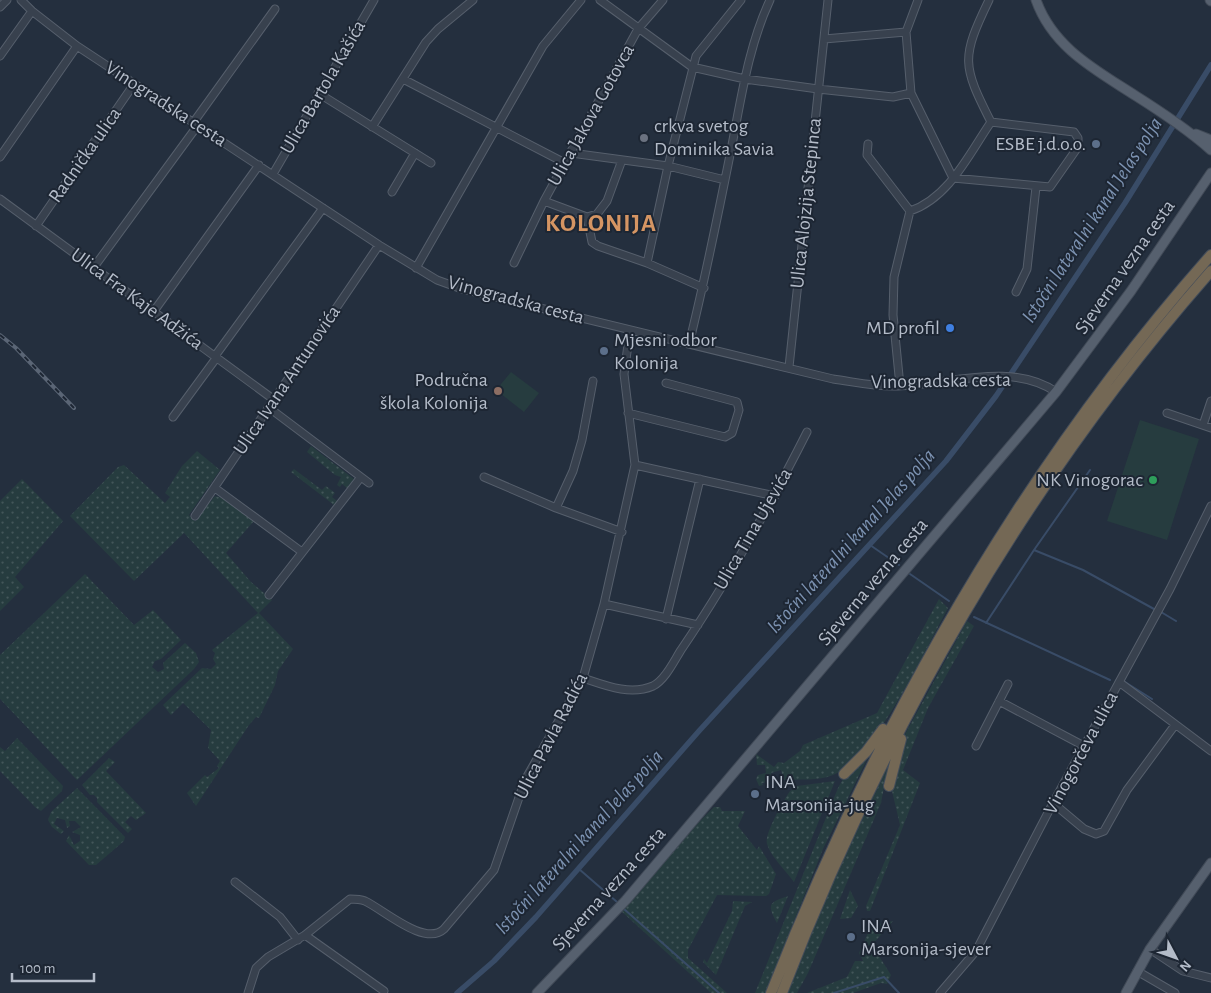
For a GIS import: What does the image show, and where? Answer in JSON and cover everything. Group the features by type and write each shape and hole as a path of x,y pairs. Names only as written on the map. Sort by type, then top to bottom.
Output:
{"highway":[{"path":"771,993 847,813 917,676 969,586 1058,451 1150,327 1211,255"},
{"path":"782,993 856,820 918,696 984,583 1074,447 1159,332 1211,271"},
{"path":"844,774 866,752 907,686 917,676"},
{"path":"889,786 900,742 916,710 918,696"}],"main road":[{"path":"1036,0 1047,24 1062,44 1087,64 1193,133 1211,150"},
{"path":"1193,133 1211,140"},
{"name":"Sjeverna vezna cesta","path":"537,993 626,900 1056,392 1131,291 1211,173"},
{"path":"1126,993 1150,949 1211,863"}],"street":[{"path":"0,6 7,0"},
{"name":"Vinogradska cesta","path":"21,0 32,11 77,46 378,245 437,280 462,289 850,382 880,386 900,386 998,377 1035,381 1056,392"},
{"name":"Ulica Bartola Kašića","path":"272,174 374,0"},
{"path":"372,127 426,42 438,29 473,0"},
{"path":"416,268 543,46 580,0"},
{"path":"600,0 692,68 818,89 893,97 911,93"},
{"name":"Ulica Jakova Gotovca","path":"514,263 544,202 638,29 662,0"},
{"path":"647,264 668,166 696,56 741,0"},
{"path":"689,344 704,288 745,78 770,0"},
{"name":"Ulica Alojzija Stepinca","path":"789,367 828,0"},
{"path":"918,0 906,32 911,93 953,178"},
{"path":"989,0 971,37 968,70 992,122"},
{"path":"94,267 275,10"},
{"path":"0,56 32,11"},
{"path":"824,38 906,32"},
{"path":"0,157 77,46"},
{"path":"403,79 565,163"},
{"name":"Radnička ulica","path":"36,226 134,84"},
{"path":"318,94 431,163"},
{"path":"910,211 927,206 939,196 992,122"},
{"path":"953,178 1050,187 1078,147 1078,138 1074,132 992,122"},
{"path":"868,144 867,155 910,211"},
{"path":"392,192 415,153"},
{"path":"570,153 668,166 725,180"},
{"path":"544,202 587,216 598,214 606,201 622,160"},
{"path":"154,311 259,165"},
{"path":"1016,292 1027,269 1036,187"},
{"name":"Ulica Fra Kaje Adžića","path":"0,200 273,399"},
{"path":"173,417 323,208"},
{"path":"900,386 893,315 894,277 910,211"},
{"path":"587,216 592,242 598,246 704,288"},
{"name":"Ulica Ivana Antunovića","path":"195,516 378,245"},
{"name":"Ulica Pavla Radića","path":"302,938 350,899 363,900 422,934 440,933 494,870 525,780 582,678 604,604 636,465 624,374 630,330"},
{"path":"556,508 573,471 582,440 593,380"},
{"path":"628,413 725,437 732,433 739,410 737,402 666,383"},
{"path":"1203,426 1211,401"},
{"path":"268,407 369,483"},
{"path":"1167,413 1211,428"},
{"name":"Ulica Tina Ujevića","path":"582,678 621,690 653,686 663,678 698,625 775,496 807,432"},
{"path":"636,465 775,496"},
{"path":"269,594 361,477"},
{"path":"484,477 556,508 622,532"},
{"path":"666,619 700,479"},
{"path":"215,488 302,552"},
{"name":"Vinogorčeva ulica","path":"940,993 976,951 1053,803 1170,589 1211,506"},
{"path":"604,604 698,625"},
{"path":"1119,682 1211,751"},
{"path":"976,746 1008,684"},
{"path":"999,701 1084,746"},
{"path":"1053,803 1084,829 1096,834 1104,831 1127,790 1175,724"},
{"path":"235,882 280,917 302,938 384,991"},
{"path":"248,993 256,968 268,957 302,938"},
{"path":"1150,949 1183,972 1211,978"},
{"path":"1137,971 1175,993"}],"green space":[{"path":"511,372 539,393 524,412 496,390"},
{"name":"NK Vinogorac","path":"1140,420 1199,439 1167,540 1107,521"},
{"path":"311,446 354,479 347,488 342,484 340,487 337,485 341,477 335,475 307,452"},
{"path":"197,451 220,470 189,515 195,521 215,496 222,498 254,521 226,553 251,582 272,600 259,613 293,649 278,671 275,685 259,718 256,717 249,725 196,806 187,793 205,775 207,777 219,768 217,766 220,761 208,748 211,730 183,703 171,715 163,705 202,668 211,669 216,664 213,659 215,653 212,650 258,613 184,533 134,581 70,516 118,467 124,465 165,503 170,497 165,493 182,466"},
{"path":"294,469 322,490 326,486 335,493 332,497 337,501 334,505 291,472"},
{"path":"22,479 63,521 15,577 24,587 0,611 0,501"},
{"path":"85,574 134,625 153,610 181,640 161,659 155,661 152,667 158,672 164,669 163,663 185,643 196,653 199,662 194,669 77,780 0,699 0,655"},
{"path":"939,599 948,608 913,674 883,725 850,764 833,775 815,779 784,780 781,770 771,773 773,781 762,783 763,785 759,786 756,779 758,775 766,773 765,765 757,765 756,754 774,767 778,762 784,763 800,751 803,745 877,713"},
{"path":"967,621 974,626 928,708 903,770 920,783 870,911 867,911 866,906 900,825 892,791 893,778 904,736"},
{"path":"17,738 63,786 62,791 41,811 0,771 0,747 5,751"},
{"path":"869,755 823,849 765,993 755,993 838,788 843,779"},
{"path":"109,758 115,762 106,771 146,813 136,820 131,816 125,822 132,829 128,833 97,802 97,798 94,795 90,795 82,785"},
{"path":"888,766 881,803 808,973 797,993 788,993 830,887"},
{"path":"835,781 794,882 769,849 767,839 771,825 790,791 797,786"},
{"path":"77,788 125,837 124,841 96,865 89,865 66,841 69,835 74,845 80,841 80,835 72,832 81,827 75,821 69,821 70,826 67,828 65,820 57,818 54,824 64,831 61,834 52,827 48,820 51,812"},
{"path":"714,807 720,807 722,811 745,811 738,826 757,850 759,846 776,874 769,894 766,896 717,895 688,950 688,958 727,993 711,993 621,911"},
{"path":"850,890 858,906 851,918 840,919"},
{"path":"788,896 777,923 771,905 776,900"},
{"path":"733,901 752,902 745,906 716,975 703,962 704,959 707,963 732,911"},
{"path":"893,921 872,945 891,975 887,984 881,983 853,993 807,993 847,977 855,961 863,961 859,953 871,926"}],"waterway":[{"name":"Istočni lateralni kanal Jelas polja","path":"457,993 494,961 536,917 699,731 946,461 996,396 1125,203 1211,65"},
{"path":"986,623 1090,470"},
{"path":"870,545 899,565"},
{"path":"1034,550 1083,570 1154,609"},
{"path":"910,574 949,601"},
{"path":"1161,612 1176,621"},
{"path":"974,617 1110,680"},
{"path":"1125,682 1152,699"},
{"path":"579,869 617,902"},
{"path":"624,909 719,993"},
{"path":"834,993 884,977 899,993"}],"railway":[{"path":"0,335 16,348 74,408"}],"place":[{"name":"crkva svetog Dominika Savia","path":"644,138"},
{"name":"ESBE j.d.o.o.","path":"1096,144"},
{"name":"MD profil","path":"950,328"},
{"name":"Mjesni odbor Kolonija","path":"604,351"},
{"name":"Područna škola Kolonija","path":"498,391"},
{"name":"NK Vinogorac","path":"1153,480"},
{"name":"INA Marsonija-jug","path":"755,794"},
{"name":"INA Marsonija-sjever","path":"851,937"}],"district":[{"name":"KOLONIJA","path":"601,223"}]}
